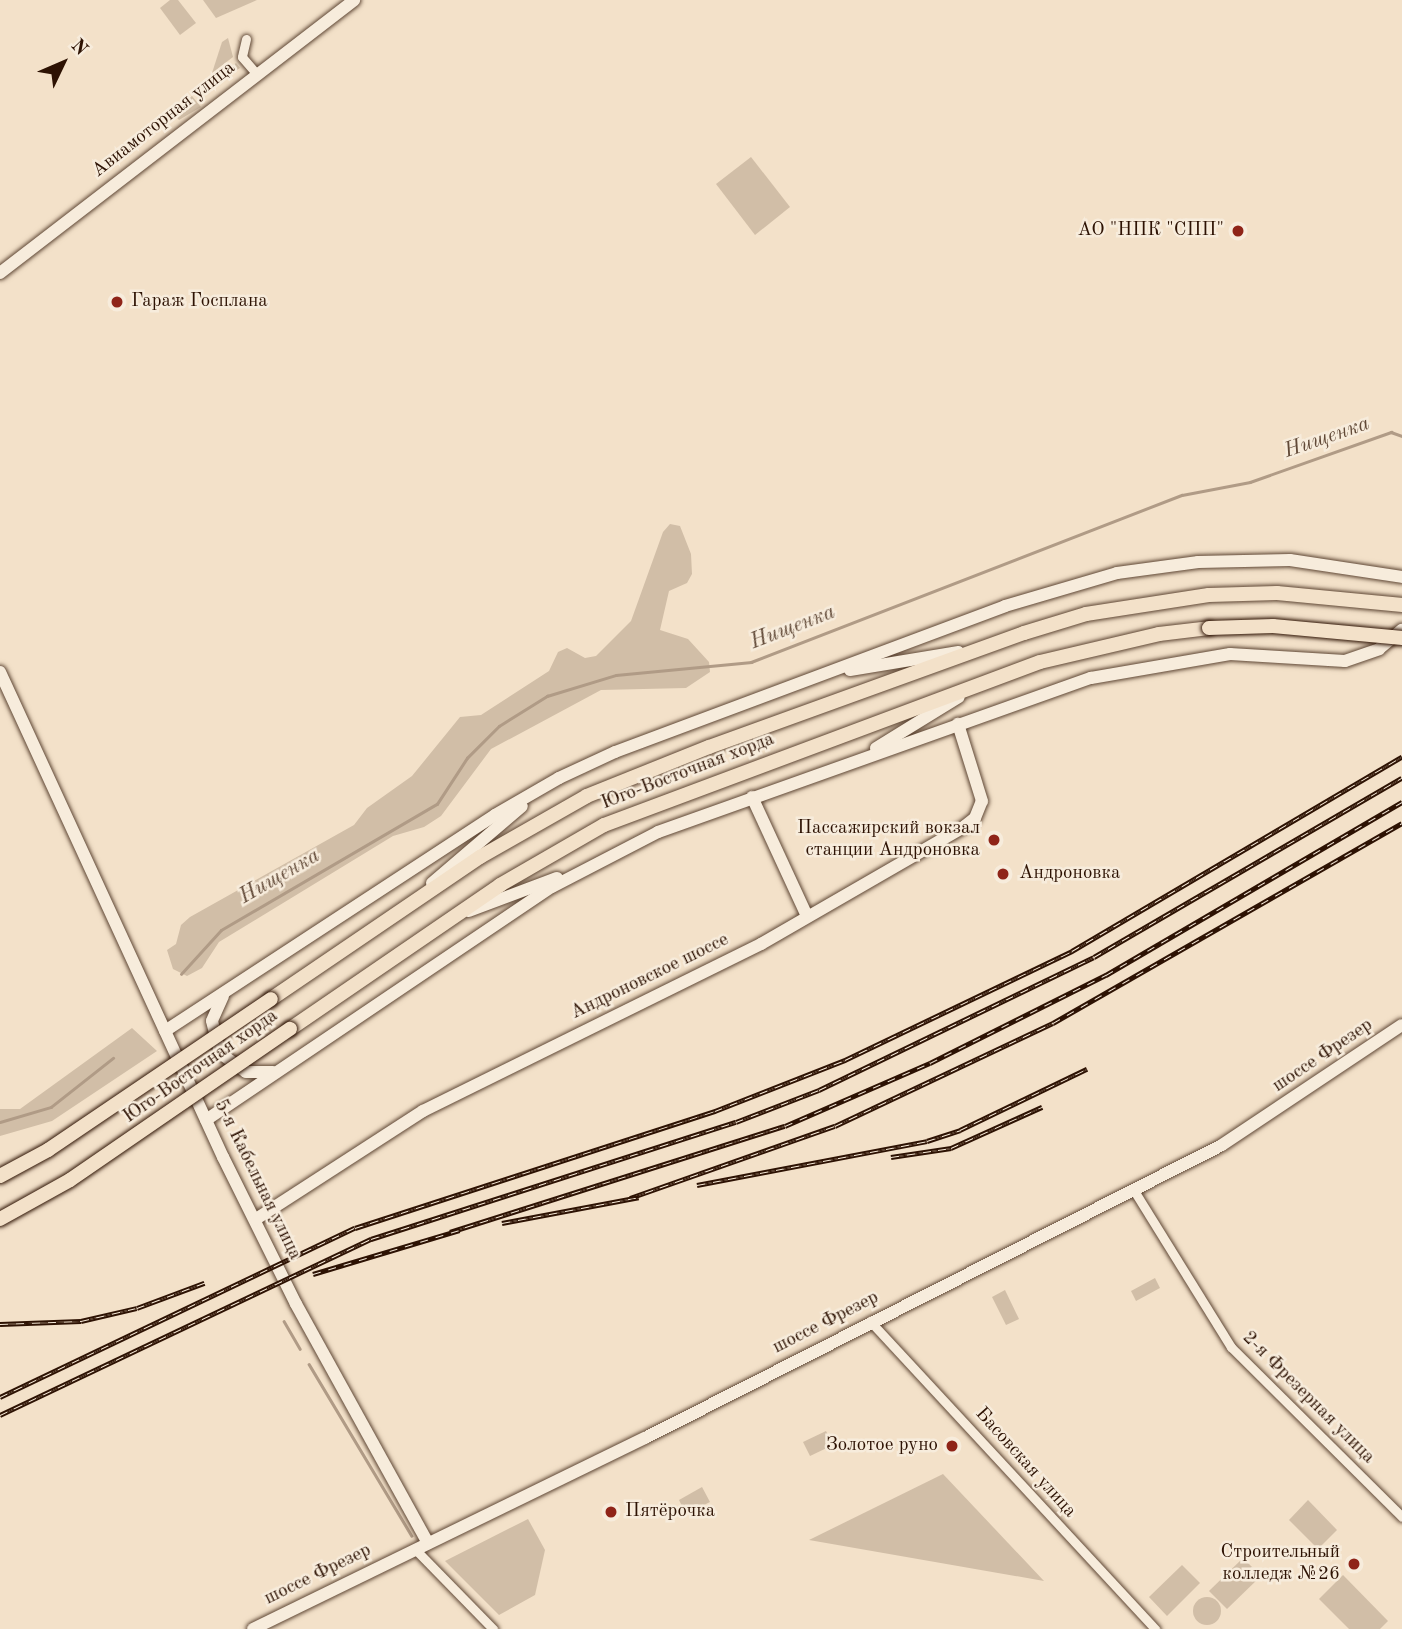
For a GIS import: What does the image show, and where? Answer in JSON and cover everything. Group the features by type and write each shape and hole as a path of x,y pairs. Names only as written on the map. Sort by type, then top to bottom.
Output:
{"main road":[{"name":"Юго-Восточная хорда","path":"0,1176 48,1150 480,857 587,796 709,747 984,648 1087,614 1209,595 1277,593 1402,605"},
{"name":"Юго-Восточная хорда","path":"0,1219 70,1180 452,917 604,825 982,683 1100,646 1209,628 1273,626 1401,632"}],"street":[{"name":"Авиамоторная улица","path":"0,273 354,0"},
{"path":"246,38 242,57 256,73"},
{"path":"164,1031 546,785 615,752 1005,606 1116,573 1246,560 1331,564 1402,577"},
{"path":"1383,573 1402,586"},
{"path":"206,1120 552,887 658,832 1091,678 1139,667 1230,654 1345,661 1379,649 1401,632"},
{"path":"819,675 984,648"},
{"name":"5-я Кабельная улица","path":"0,672 164,1031 296,1304 428,1543"},
{"path":"855,761 982,683"},
{"name":"Андроновское шоссе","path":"256,1219 423,1111 761,944 975,818 982,801 958,724"},
{"path":"394,916 546,785"},
{"path":"752,797 807,916"},
{"path":"452,917 594,864"},
{"path":"233,986 217,1005 212,1021 220,1053 246,1072 271,1073 286,1066"},
{"name":"шоссе Фрезер","path":"253,1629 645,1438 870,1321 1222,1145 1402,1026"},
{"name":"2-я Фрезерная улица","path":"1133,1188 1231,1347 1402,1517"},
{"name":"Басовская улица","path":"870,1321 1155,1629"},
{"path":"415,1549 493,1629"}],"shaded area":[{"path":"170,0 178,0 196,23 180,35 160,8"},
{"path":"203,0 257,0 216,18"},
{"path":"228,38 233,57 212,73 222,42"},
{"path":"236,63 240,68 213,85 211,82"},
{"path":"192,96 201,107 179,120 172,112"},
{"path":"751,157 790,207 755,235 716,184"},
{"path":"670,524 680,526 691,554 692,574 687,583 669,591 660,630 688,639 709,662 710,672 686,688 601,690 491,749 441,816 424,827 393,836 219,942 202,968 187,976 173,969 167,950 176,944 181,925 190,917 354,825 367,808 412,776 460,717 481,715 549,671 558,652 567,648 585,658 596,656 631,621 663,532"},
{"path":"132,1028 157,1051 52,1121 0,1136 0,1109 20,1109"},
{"path":"1155,1278 1160,1288 1136,1301 1131,1291"},
{"path":"1005,1290 1019,1319 1006,1325 992,1297"},
{"path":"826,1431 833,1445 810,1456 803,1442"},
{"path":"943,1474 1044,1581 809,1540"},
{"path":"702,1487 710,1502 686,1514 679,1500"},
{"path":"1308,1500 1337,1530 1318,1549 1289,1520"},
{"path":"528,1519 545,1550 535,1595 499,1615 445,1561"},
{"path":"1243,1558 1261,1576 1227,1609 1209,1591"},
{"path":"1182,1565 1200,1583 1167,1616 1149,1597"},
{"path":"1343,1575 1388,1621 1380,1629 1349,1629 1319,1599"},
{"path":"1207,1597 1217,1601 1221,1611 1217,1621 1207,1625 1197,1621 1193,1611 1197,1601"}],"waterway":[{"name":"Нищенка","path":"181,974 221,930 437,804 467,758 499,726 547,696 616,675 751,662 1182,495 1250,482 1391,432 1402,436"},
{"name":"Нищенка","path":"0,1122 51,1107 113,1058"},
{"path":"284,1321 300,1349"},
{"path":"309,1364 412,1536"}],"railway":[{"path":"0,1397 355,1228 715,1111 845,1060 1072,951 1402,757"},
{"path":"0,1415 371,1239 736,1122 819,1090 1094,957 1402,778"},
{"path":"450,1232 785,1126 930,1063 1106,975 1402,802"},
{"path":"630,1198 835,1126 1053,1023 1402,823"},
{"path":"697,1185 927,1141 960,1130 1087,1069"},
{"path":"891,1157 951,1148 1042,1107"},
{"path":"502,1223 639,1197"},
{"path":"313,1274 460,1230"},
{"path":"0,1324 81,1321 137,1308 204,1283"}],"place":[{"name":"АО \"НПК \"СПП\"","path":"1238,231"},
{"name":"Гараж Госплана","path":"117,302"},
{"name":"Пассажирский вокзал станции Андроновка","path":"994,840"},
{"name":"Андроновка","path":"1003,874"},
{"name":"Золотое руно","path":"952,1446"},
{"name":"Пятёрочка","path":"611,1512"},
{"name":"Строительный колледж №26","path":"1354,1564"}]}
